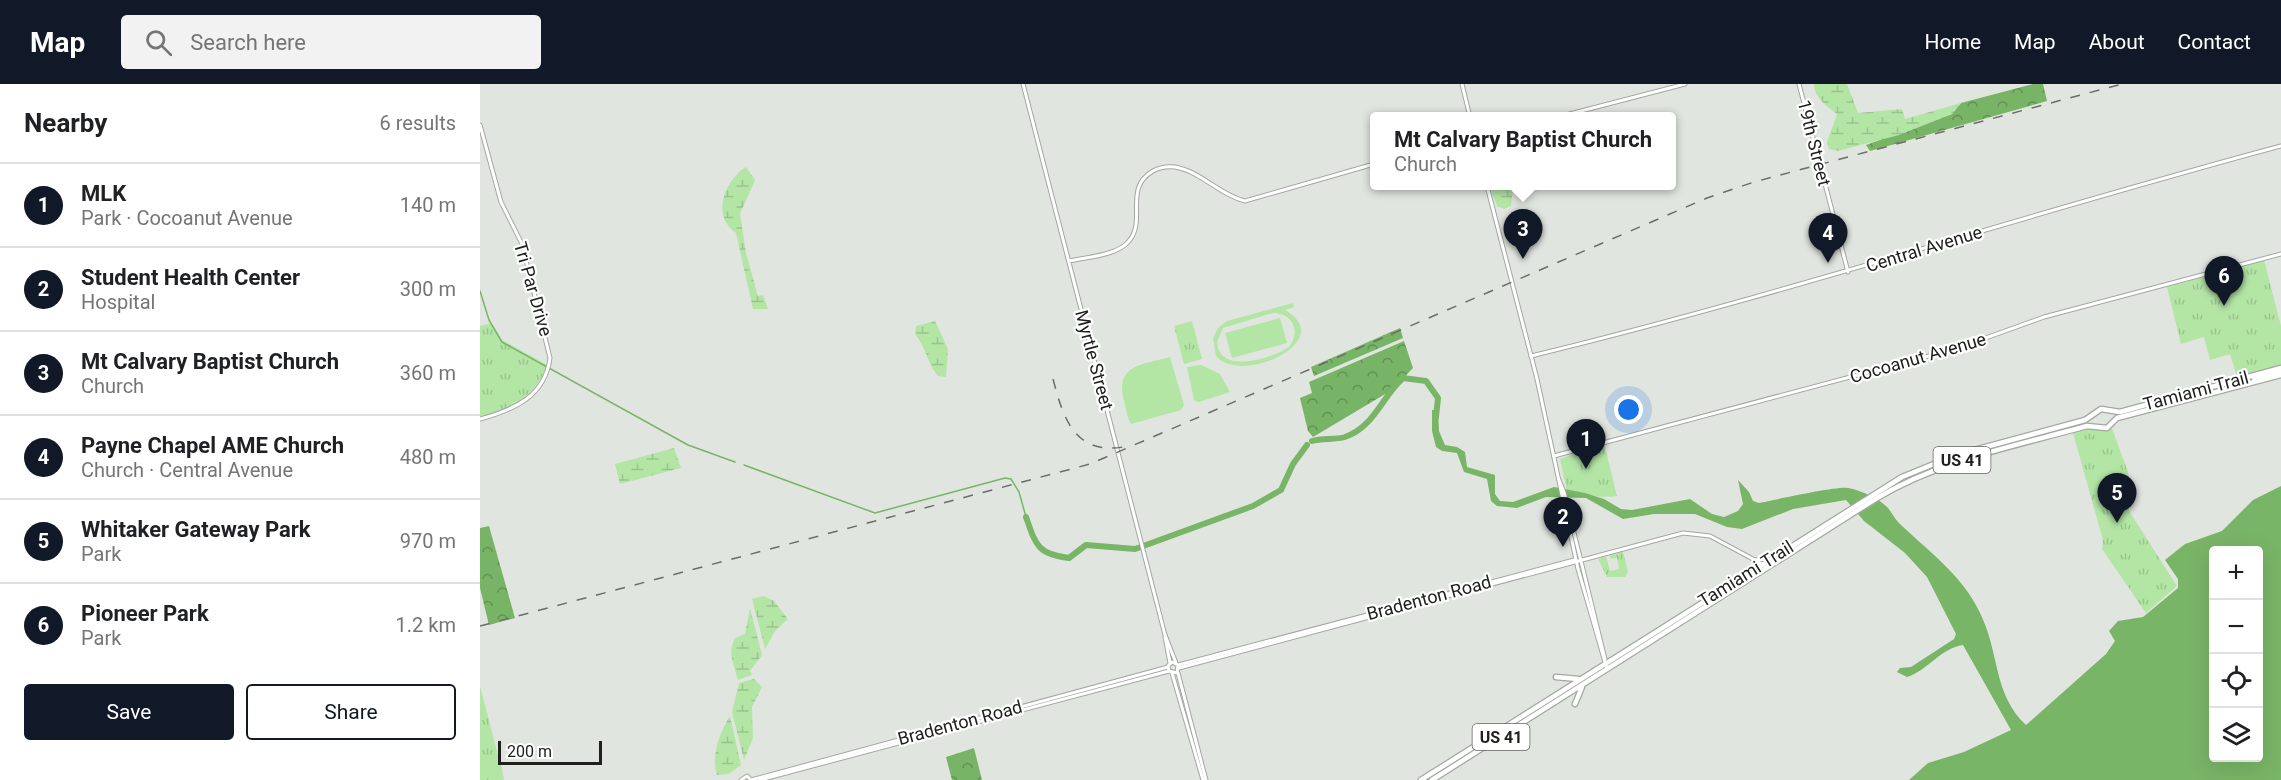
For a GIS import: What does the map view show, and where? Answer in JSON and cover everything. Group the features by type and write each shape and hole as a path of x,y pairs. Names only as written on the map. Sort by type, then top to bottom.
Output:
{"main road":[{"name":"Tamiami Trail","path":"1432,780 1877,498 1908,481 1945,465 2052,435 2087,426 2107,428 2113,420 2244,384 2281,371"},
{"name":"Tamiami Trail","path":"1420,780 1872,494 1926,466 2072,424 2094,415 2101,408 2120,412 2281,371"},
{"path":"2110,411 2113,420"},
{"path":"2094,415 2097,427"},
{"path":"2052,435 2055,431 2072,424"},
{"path":"1991,453 2025,437"},
{"path":"1945,465 1977,450"},
{"path":"1646,645 1654,633"},
{"path":"1634,652 1644,639"},
{"path":"1556,677 1581,679"},
{"path":"1575,704 1583,685"}],"street":[{"name":"Myrtle Street","path":"1023,84 1165,635 1170,669 1204,780"},
{"path":"1462,84 1469,112"},
{"path":"1577,112 1685,84"},
{"name":"19th Street","path":"1799,84 1848,272"},
{"name":"Tri Par Drive","path":"480,125 501,202 522,244 550,351 550,364 546,374 525,402 508,411 480,419"},
{"name":"Central Avenue","path":"1531,356 1848,272 2138,184 2281,146"},
{"path":"1069,261 1115,250 1127,244 1135,228 1138,188 1142,180 1156,169 1165,167 1181,169 1245,201 1370,165"},
{"path":"1488,190 1531,356 1578,560 1607,669"},
{"name":"Cocoanut Avenue","path":"1554,456 1955,349 2044,317 2281,254"},
{"name":"Bradenton Road","path":"741,780 745,776 751,780 1492,585 1578,560 1693,533 1716,539 1751,560 1770,566"},
{"path":"1751,560 1770,559"},
{"name":"Myrtle Street","path":"1165,635 1178,667 1179,682 1204,780"},
{"name":"Bradenton Road","path":"760,780 1178,667"}],"green space":[{"path":"1814,84 1847,84 1858,113 1902,109 1905,119 1961,103 1952,114 1899,135 1838,151 1829,149 1827,142 1837,114 1819,98"},
{"path":"2033,84 2043,84 2047,101 1870,151 1866,145 1952,114 1961,103"},
{"path":"746,167 755,180 740,214 746,253 758,296 763,295 768,309 753,309 736,233 728,226 722,208 723,199 732,181"},
{"path":"1491,190 1513,190 1511,206 1504,209 1497,206"},
{"path":"2264,260 2281,326 2281,366 2237,377 2230,354 2210,360 2204,337 2181,344 2167,287"},
{"path":"1293,303 1294,307 1285,310 1299,322 1301,334 1293,346 1280,356 1263,363 1245,366 1228,364 1216,356 1213,338 1218,328 1227,321","holes":["1273,313 1286,316 1293,324 1293,341 1289,347 1270,356 1247,361 1236,361 1220,352 1217,342 1223,328"]},
{"path":"1280,318 1287,343 1232,358 1225,333"},
{"path":"935,321 948,349 946,377 938,376 934,371 915,334 916,326"},
{"path":"1192,321 1202,359 1184,364 1174,326"},
{"path":"491,323 502,340 547,365 529,394 502,410 480,417 480,326"},
{"path":"1400,328 1403,338 1314,376 1311,367"},
{"path":"1404,341 1413,368 1392,390 1313,437 1308,431 1300,398 1312,393 1309,382"},
{"path":"1170,357 1184,405 1181,410 1131,424 1122,389 1127,373 1141,365"},
{"path":"1201,365 1220,374 1230,392 1199,402 1194,400 1187,367"},
{"path":"2110,423 2128,472 2129,511 2177,586 2146,613 2102,549 2103,540 2073,433"},
{"path":"1604,443 1617,496 1567,492 1560,459"},
{"path":"674,448 681,468 620,484 615,464"},
{"path":"489,526 515,618 489,625 480,588 480,528"},
{"path":"1623,552 1628,572 1625,577 1607,577 1598,559 1606,556 1610,571 1619,569 1617,558 1611,559 1610,555"},
{"path":"764,596 774,601 788,619 775,631 765,649 752,599"},
{"path":"750,608 762,655 750,671 752,675 738,680 732,659 732,649 735,638 745,634"},
{"path":"754,679 762,687 752,707 753,738 744,760 732,712 739,683"},
{"path":"480,686 503,774 504,780 480,780"},
{"path":"730,716 741,765 729,774 717,775 715,760 717,745"},
{"path":"974,748 982,780 952,780 946,757"}],"shaded area":[{"path":"1432,410 1438,410 1439,431 1445,445 1457,447 1465,452 1467,467 1495,475 1495,494 1500,501 1513,502 1554,487 1585,493 1604,499 1621,509 1632,510 1690,499 1712,514 1724,517 1738,511 1743,504 1738,480 1749,492 1753,501 1759,503 1842,488 1870,495 1888,508 1899,523 1947,568 1968,592 1984,622 2008,702 2026,725 2106,654 2115,641 2109,631 2118,621 2143,617 2178,588 2178,579 2165,560 2185,544 2222,531 2253,500 2281,486 2281,780 1909,780 1928,763 1964,752 2011,730 1963,645 1948,650 1921,670 1907,677 1897,672 1900,668 1911,667 1954,639 1956,634 1927,577 1905,553 1864,521 1846,500 1793,509 1742,529 1727,527 1695,514 1654,514 1623,519 1586,498 1546,497 1517,508 1497,506 1491,501 1487,479 1464,472 1457,453 1442,451 1436,447 1432,431"}],"waterway":[{"path":"480,291 489,320 502,342 688,445 735,462"},
{"path":"1312,441 1341,438 1355,432 1370,419 1403,378 1426,381 1438,398 1436,417"},
{"path":"1026,517 1036,542 1044,551 1051,554 1069,558 1086,545 1135,549 1253,506 1281,490 1293,464 1307,445"},
{"path":"744,465 875,513 1005,478 1011,479 1019,492 1026,517"}],"railway":[{"path":"480,626 1090,464 1707,198 1754,182 2122,84"},
{"path":"1053,379 1061,407 1073,430 1082,439 1106,448 1123,447"}],"place":[{"name":"Mt Calvary Baptist Church","path":"1523,259"},
{"name":"Payne Chapel AME Church","path":"1828,263"},
{"name":"Pioneer Park","path":"2224,306"},
{"name":"MLK","path":"1586,469"},
{"name":"Whitaker Gateway Park","path":"2117,523"},
{"name":"Student Health Center","path":"1563,547"}]}
